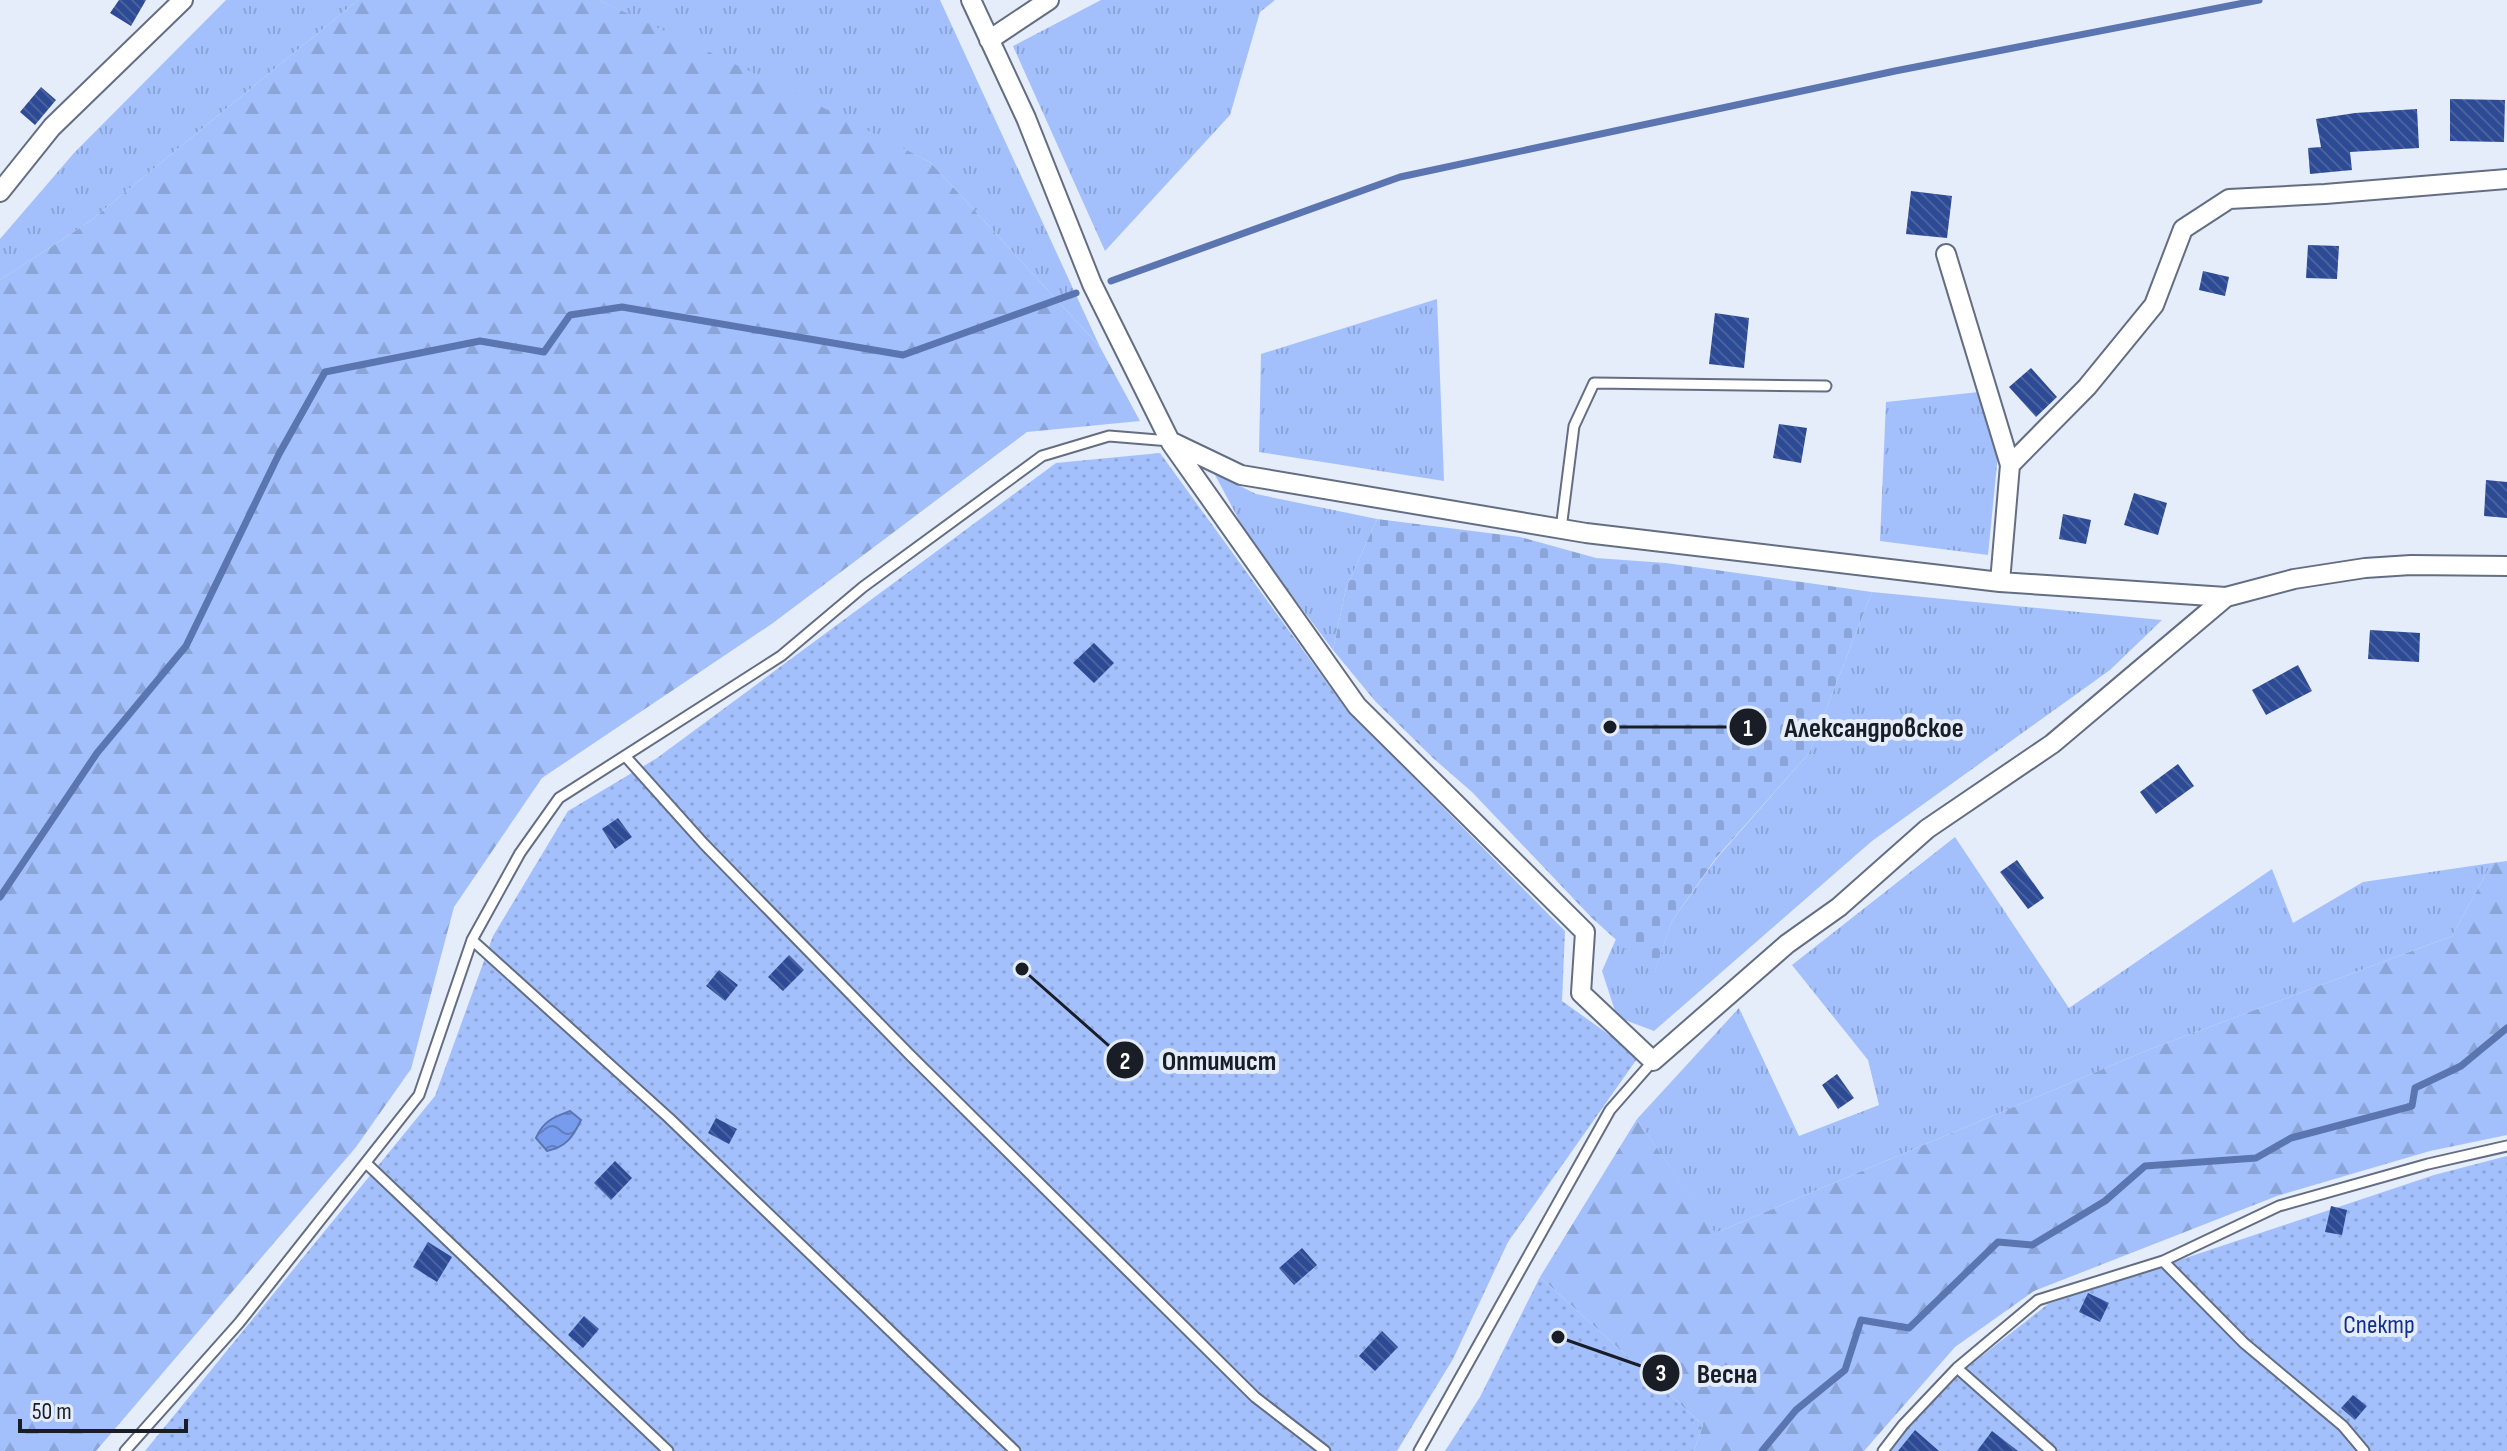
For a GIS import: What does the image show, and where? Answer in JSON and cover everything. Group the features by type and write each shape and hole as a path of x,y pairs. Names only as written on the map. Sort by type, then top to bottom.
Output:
{"street":[{"path":"0,192 52,127 183,0"},
{"path":"971,0 1026,118 1092,284 1170,441 1357,706 1585,932 1581,993 1653,1061 1787,944 1839,907 1927,829 2052,744 2226,597"},
{"path":"989,40 1049,0"},
{"path":"2010,465 2087,387 2154,305 2183,229 2229,199 2507,179"},
{"path":"1946,254 2010,465 2000,582"},
{"path":"1170,441 1241,475 1561,529 2000,582 2226,597 2294,579 2365,568 2507,566"}],"lane":[{"path":"1561,529 1574,426 1594,383 1826,386"},
{"path":"125,1451 239,1323 419,1095 472,940 520,853 559,798 781,656 863,587 1042,456 1109,436 1170,441"},
{"path":"626,757 704,844 900,1045 1255,1397 1325,1451"},
{"path":"472,940 669,1118 1015,1451"},
{"path":"1419,1451 1610,1110 1653,1061"},
{"path":"1883,1451 1957,1368 2038,1300 2163,1261 2279,1206 2428,1164 2507,1146"},
{"path":"366,1163 668,1451"},
{"path":"2163,1261 2244,1343 2343,1426 2364,1451"},
{"path":"1957,1368 2051,1451"}],"green space":[{"path":"226,0 358,0 89,222 0,280 0,239 74,153"},
{"path":"358,0 599,0 779,85 930,162 1100,347 1140,421 1027,432 773,623 542,778 454,907 411,1069 356,1147 96,1451 0,1451 0,280 89,222"},
{"path":"599,0 940,0 1100,347 930,162"},
{"path":"1101,0 1275,0 1260,12 1230,115 1105,251 1013,46"},
{"path":"1437,299 1444,481 1259,452 1261,354"},
{"path":"1979,392 1998,454 1988,555 1880,541 1886,402"},
{"path":"1160,453 1346,709 1565,931 1562,1001 1639,1056 1508,1242 1453,1359 1397,1451 145,1451 435,1096 493,936 568,811 657,758 1056,463"},
{"path":"1214,473 1256,494 1377,519 1346,588 1333,650 1248,537"},
{"path":"1377,519 1520,537 1596,558 1666,563 1872,592 1809,753 1716,858 1672,921 1654,974 1592,918 1472,792 1375,701 1333,650 1346,588"},
{"path":"1872,592 2162,620 2110,670 1872,841 1654,1031 1617,1017 1602,971 1616,939 1654,973 1672,921 1716,859 1809,753"},
{"path":"1955,837 2069,1008 2272,869 2293,923 2363,882 2492,863 2452,936 2148,1050 1718,1232 1717,1236 1637,1119 1739,1008 1799,1136 1879,1105 1868,1060 1792,965"},
{"path":"2507,861 2507,1135 2430,1151 2277,1196 2034,1291 1955,1347 1864,1451 1694,1451 1703,1425 1540,1277 1637,1119 1717,1235 2148,1050 2452,936 2492,863"},
{"name":"Спектр","path":"2507,1156 2507,1451 1890,1451 1894,1443 1965,1369 2048,1304 2434,1175"},
{"path":"1540,1277 1703,1425 1694,1451 1445,1451 1480,1397"}],"water":[{"path":"570,1111 581,1120 575,1131 564,1144 547,1151 536,1138 539,1132 550,1120"}],"building":[{"path":"119,0 146,0 131,26 110,13"},
{"path":"41,87 56,100 35,125 20,112"},
{"path":"2450,99 2505,100 2504,142 2450,141"},
{"path":"2417,109 2419,148 2350,152 2352,170 2310,174 2308,148 2321,147 2316,119"},
{"path":"1911,191 1952,196 1947,238 1906,234"},
{"path":"2308,245 2339,246 2337,279 2306,278"},
{"path":"2203,271 2229,277 2225,296 2199,290"},
{"path":"1715,313 1749,318 1744,368 1709,364"},
{"path":"2031,368 2057,397 2036,417 2009,387"},
{"path":"1779,424 1807,428 1801,463 1773,458"},
{"path":"2486,480 2507,482 2507,518 2484,516"},
{"path":"2134,493 2167,503 2158,535 2124,525"},
{"path":"2063,514 2091,520 2086,544 2059,539"},
{"path":"2370,630 2420,633 2419,662 2368,659"},
{"path":"1094,643 1114,663 1094,683 1073,663"},
{"path":"2298,665 2312,691 2266,715 2252,690"},
{"path":"2178,764 2194,786 2156,814 2140,792"},
{"path":"618,818 632,837 615,849 602,829"},
{"path":"2017,860 2044,898 2028,909 2000,872"},
{"path":"789,955 804,970 783,991 768,977"},
{"path":"719,970 738,985 725,1001 706,986"},
{"path":"1837,1074 1854,1098 1838,1109 1822,1085"},
{"path":"716,1118 737,1129 729,1144 708,1133"},
{"path":"615,1161 632,1178 611,1200 594,1183"},
{"path":"2331,1206 2347,1210 2342,1235 2325,1232"},
{"path":"428,1242 452,1257 437,1282 413,1267"},
{"path":"1302,1248 1317,1265 1294,1285 1279,1268"},
{"path":"2088,1293 2109,1303 2100,1322 2079,1312"},
{"path":"584,1316 599,1329 583,1348 568,1335"},
{"path":"1382,1331 1398,1347 1375,1371 1359,1356"},
{"path":"2353,1395 2367,1406 2355,1420 2341,1408"},
{"path":"1915,1430 1939,1451 1898,1451"},
{"path":"1992,1431 2018,1451 1977,1451"}],"waterway":[{"path":"1111,281 1400,177 1895,71 2259,0"},
{"path":"0,897 97,753 186,646 279,454 325,372 480,341 544,352 570,315 622,307 903,355 1076,293"},
{"path":"1762,1451 1796,1410 1845,1370 1861,1320 1909,1328 1998,1242 2032,1245 2105,1201 2145,1166 2256,1158 2291,1138 2412,1106 2415,1088 2461,1066 2507,1028"}],"place":[{"name":"Александровское","path":"1610,727"},
{"name":"Оптимист","path":"1022,969"},
{"name":"Весна","path":"1558,1337"}]}
